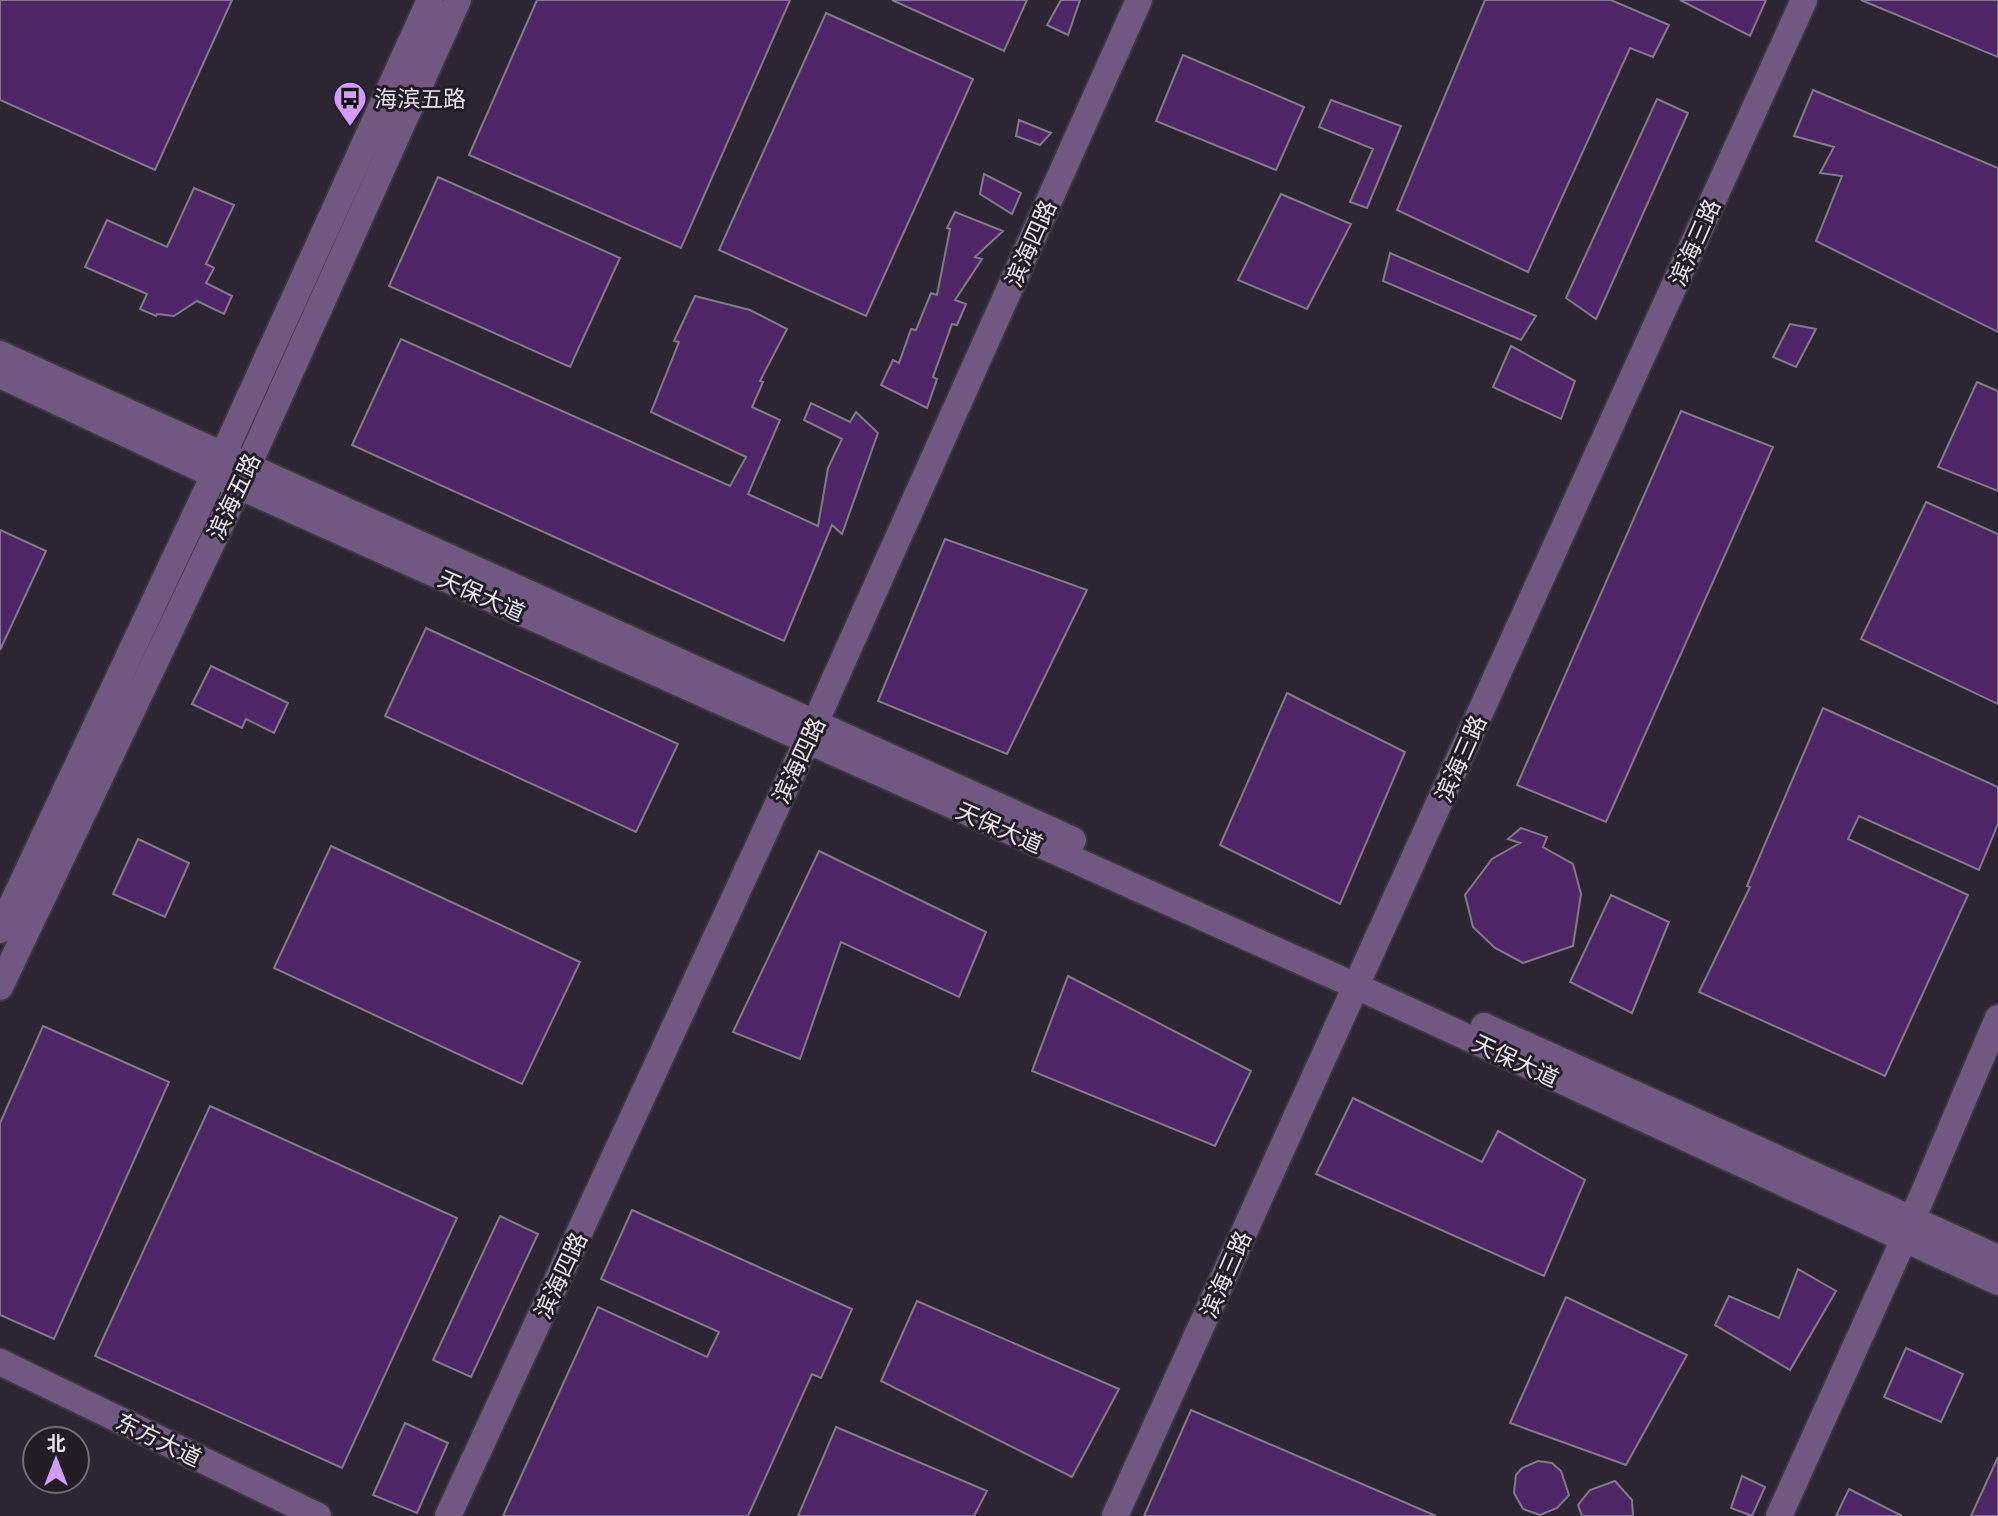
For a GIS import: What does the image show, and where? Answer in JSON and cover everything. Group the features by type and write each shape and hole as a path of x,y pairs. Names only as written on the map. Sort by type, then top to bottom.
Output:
{"street":[{"name":"滨海五路","path":"0,930 243,410 430,0"},
{"name":"滨海五路","path":"0,987 243,476 457,0"},
{"name":"滨海四路","path":"448,1516 811,732 1139,0"},
{"name":"滨海三路","path":"1115,1516 1804,0"},
{"name":"天保大道","path":"0,354 181,436 220,458 243,476 1908,1229 1998,1282"},
{"path":"0,375 154,447 183,454 220,458 246,442 267,424"},
{"path":"181,436 203,437 218,433 243,410"},
{"path":"1779,1516 1908,1229 1998,1018"},
{"name":"天保大道","path":"1908,1229 1998,1258"},
{"name":"东方大道","path":"0,1362 318,1516"}],"shaded area":[{"path":"0,0 1998,0 1998,1516 0,1516"}],"building":[{"path":"0,0 232,0 155,170 0,100"},
{"path":"537,0 790,0 681,248 469,155"},
{"path":"892,0 1027,0 1004,51"},
{"path":"1061,0 1080,0 1068,35 1047,25"},
{"path":"1485,0 1611,0 1669,25 1653,57 1630,48 1528,272 1397,210"},
{"path":"1680,0 1766,0 1750,36"},
{"path":"1861,0 1998,0 1998,57"},
{"path":"826,13 973,79 866,316 719,250"},
{"path":"1183,55 1304,107 1276,170 1156,121"},
{"path":"1813,90 1998,168 1998,332 1816,241 1842,176 1820,173 1834,147 1794,136"},
{"path":"1657,99 1688,113 1596,319 1566,298"},
{"path":"1331,100 1401,126 1367,208 1350,202 1373,149 1319,127"},
{"path":"1019,120 1051,133 1040,145 1016,136"},
{"path":"984,174 1021,193 1012,214 980,194"},
{"path":"438,177 620,258 570,367 389,286"},
{"path":"194,188 234,205 206,264 214,268 206,283 232,296 224,314 197,301 174,316 156,316 140,309 147,294 85,267 107,220 167,247"},
{"path":"1281,194 1351,224 1307,309 1238,280"},
{"path":"955,212 1003,231 975,257 982,259 955,300 966,304 957,325 952,324 933,377 937,379 927,408 881,385 893,360 899,363 911,329 916,330 931,293 937,295 950,229 947,228"},
{"path":"1390,253 1536,316 1521,340 1383,281"},
{"path":"695,296 750,310 787,329 760,381 763,382 752,407 780,420 748,494 818,526 828,468 842,439 804,420 811,403 850,422 856,412 878,433 842,534 832,525 784,641 352,445 401,339 730,486 746,457 651,412 679,342 674,341"},
{"path":"1790,324 1816,329 1796,367 1773,357"},
{"path":"1511,346 1575,381 1561,419 1493,387"},
{"path":"1977,382 1998,391 1998,491 1938,467"},
{"path":"1681,411 1773,447 1606,822 1517,785"},
{"path":"1926,502 1998,534 1998,704 1861,639"},
{"path":"0,530 46,551 0,650"},
{"path":"945,539 1087,590 1007,754 878,701"},
{"path":"426,628 678,744 636,832 385,716"},
{"path":"211,666 288,703 274,733 246,719 242,728 192,704"},
{"path":"1287,693 1405,752 1340,904 1220,845"},
{"path":"1823,708 1998,787 1998,824 1979,870 1859,816 1848,839 1968,895 1885,1076 1699,992 1750,887 1747,886"},
{"path":"1521,828 1547,837 1543,847 1573,864 1581,894 1573,946 1523,963 1495,948 1473,927 1465,895 1492,859 1520,843 1508,839"},
{"path":"138,839 189,863 165,917 113,894"},
{"path":"331,846 580,962 522,1084 274,968"},
{"path":"819,851 986,932 959,997 841,942 800,1059 733,1032"},
{"path":"1611,895 1669,922 1632,1013 1570,982"},
{"path":"1068,976 1251,1071 1215,1146 1032,1071"},
{"path":"43,1026 169,1082 54,1339 0,1315 0,1123"},
{"path":"1353,1098 1482,1162 1498,1131 1585,1180 1544,1276 1316,1174"},
{"path":"210,1106 457,1218 342,1468 95,1356"},
{"path":"632,1210 852,1309 821,1378 812,1374 748,1516 503,1516 598,1307 707,1357 719,1332 601,1279"},
{"path":"500,1216 538,1234 471,1377 433,1360"},
{"path":"1798,1269 1836,1291 1790,1370 1715,1325 1729,1296 1779,1318"},
{"path":"1566,1297 1687,1355 1626,1465 1510,1423"},
{"path":"917,1301 1119,1389 1072,1477 881,1381"},
{"path":"1906,1348 1963,1374 1941,1422 1884,1397"},
{"path":"1191,1410 1436,1516 1144,1516"},
{"path":"405,1423 448,1443 417,1513 373,1495"},
{"path":"836,1427 987,1491 974,1516 798,1516"},
{"path":"1998,1457 1998,1516 1971,1516"},
{"path":"1538,1461 1552,1463 1561,1471 1569,1495 1557,1508 1540,1515 1523,1509 1514,1493 1516,1475 1522,1468"},
{"path":"1742,1476 1765,1487 1752,1516 1731,1508"},
{"path":"1615,1481 1632,1500 1633,1516 1582,1516 1578,1505 1590,1490"},
{"path":"1849,1489 1902,1516 1836,1516"}],"place":[{"name":"海滨五路","path":"350,128"}]}
